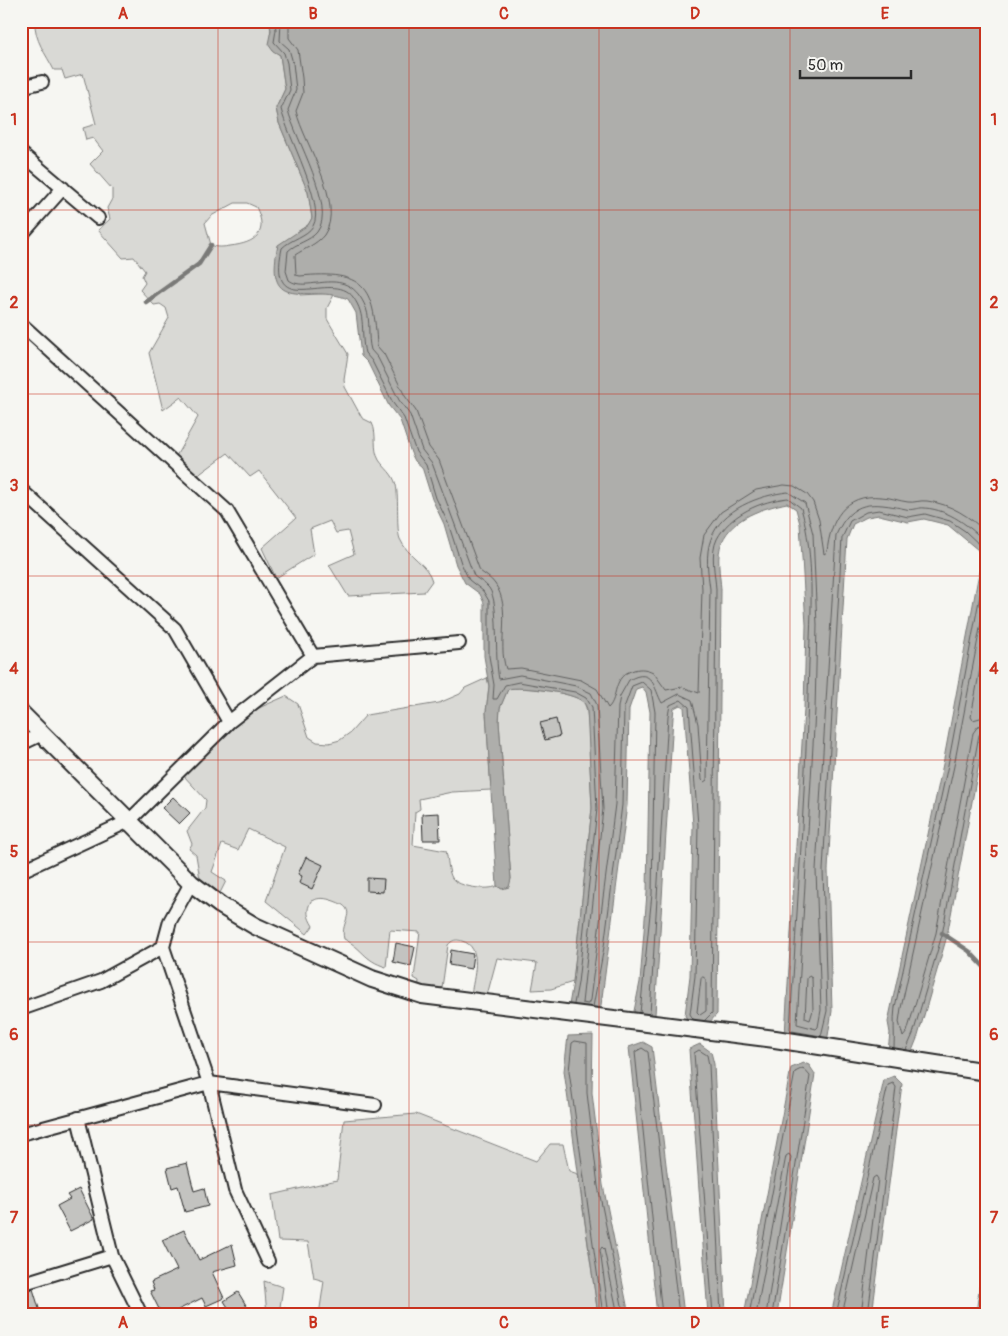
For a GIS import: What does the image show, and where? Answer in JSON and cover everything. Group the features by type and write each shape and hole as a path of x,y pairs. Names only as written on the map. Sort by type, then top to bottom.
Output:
{"street":[{"path":"21,87 42,82"},
{"path":"21,153 98,218"},
{"path":"23,233 63,188"},
{"path":"21,324 227,511 313,656"},
{"path":"21,490 174,629 229,722"},
{"path":"21,871 129,821 229,722 313,656 459,643"},
{"path":"21,713 191,883 255,926 372,979 422,995 775,1039 987,1072"},
{"path":"21,744 42,734"},
{"path":"191,883 170,921 164,947 208,1083 236,1190 268,1261"},
{"path":"21,1008 101,981 164,947"},
{"path":"21,1134 208,1083 375,1105"},
{"path":"78,1118 112,1256 140,1315"},
{"path":"21,1284 112,1256"}],"shaded area":[{"path":"35,21 270,22 270,40 273,48 280,55 285,89 276,108 279,123 308,192 312,218 308,225 297,232 300,295 335,293 327,308 327,319 348,354 344,380 345,387 362,418 372,423 375,432 377,455 395,481 400,539 407,550 430,575 432,581 424,592 348,596 329,565 354,554 348,531 336,533 330,521 310,529 314,554 276,578 262,548 296,518 259,471 250,477 228,453 197,476 175,458 198,417 181,397 163,410 149,353 169,318 166,308 160,304 154,305 140,290 145,283 142,276 145,271 134,257 123,258 98,230 110,219 107,208 112,199 112,189 90,164 103,151 93,138 86,140 83,128 96,124 83,74 65,79 62,70 54,70 41,47 35,28","holes":["235,203 247,203 256,207 260,216 261,224 258,235 239,245 220,247 211,245 205,223 211,216"]},
{"path":"487,678 489,686 486,712 491,790 452,792 419,799 420,809 415,812 413,845 446,851 452,878 460,884 480,888 497,886 502,889 511,879 499,722 500,708 508,689 546,690 568,695 582,701 586,707 588,720 592,808 573,982 551,989 532,990 537,963 497,958 486,999 471,995 475,972 475,957 469,944 456,940 448,945 441,995 418,991 419,981 414,978 420,932 390,930 386,967 368,958 344,939 343,933 348,912 346,908 342,904 322,898 311,901 309,905 308,914 313,926 307,934 266,901 285,847 248,829 238,850 222,844 212,872 226,881 220,893 200,879 196,855 189,849 192,844 187,831 205,808 206,800 183,775 233,727 234,719 286,696 298,704 309,737 317,742 329,743 340,740 351,732 366,715 439,703 460,694 465,688"},
{"path":"416,1114 536,1161 550,1144 563,1144 569,1171 578,1174 598,1315 319,1315 324,1281 314,1278 308,1242 278,1241 272,1195 337,1180 344,1120"},
{"path":"264,1281 283,1287 280,1307 313,1315 267,1315"}],"water":[{"path":"269,21 987,21 987,721 947,936 918,1036 912,1051 905,1059 888,1051 890,1033 888,1022 943,764 981,562 978,550 948,525 924,519 908,522 879,515 867,517 853,524 847,539 828,870 832,1011 827,1042 785,1035 804,709 806,625 800,524 796,509 787,503 759,511 741,520 727,533 719,553 721,589 717,1014 708,1024 689,1024 685,1015 690,976 693,825 684,707 680,705 674,708 673,717 655,1015 651,1021 637,1018 634,1011 640,982 647,893 650,712 646,692 642,687 636,689 629,709 627,805 601,1005 596,1013 570,1010 569,1005 592,808 587,709 584,702 569,695 535,689 508,689 500,708 499,722 511,879 509,887 502,889 497,886 486,712 489,686 484,656 484,603 480,594 465,583 456,565 444,524 432,499 422,467 415,461 411,453 400,420 389,406 368,363 361,356 356,313 348,299 333,295 293,293 283,289 277,281 275,267 278,245 308,225 312,218 308,192 279,123 276,108 285,89 280,55 273,51 268,44 271,30"},
{"path":"593,1035 592,1093 603,1185 629,1315 598,1315 564,1071 568,1036"},
{"path":"643,1042 652,1047 684,1315 657,1315 629,1047"},
{"path":"700,1044 711,1052 714,1064 726,1315 708,1315 689,1049"},
{"path":"804,1063 809,1065 815,1074 777,1315 744,1315 791,1068"},
{"path":"894,1076 902,1084 872,1315 831,1315 884,1080"},
{"path":"987,1221 987,1315 976,1315"}],"building":[{"path":"556,719 560,736 545,740 540,723"},
{"path":"173,797 190,813 179,824 162,808"},
{"path":"439,813 440,840 423,840 422,814"},
{"path":"306,857 323,865 312,889 299,883 302,876 298,874"},
{"path":"367,878 384,879 383,892 367,891"},
{"path":"396,943 415,947 411,966 393,962"},
{"path":"451,950 473,954 471,969 449,965"},
{"path":"187,1163 194,1191 204,1188 208,1206 185,1212 178,1186 172,1188 167,1168"},
{"path":"79,1189 94,1219 70,1231 57,1206 70,1199 67,1195"},
{"path":"184,1230 199,1260 232,1244 237,1265 212,1272 224,1298 206,1306 202,1298 178,1310 180,1315 162,1315 150,1291 154,1290 151,1282 177,1270 162,1240"},
{"path":"33,1289 41,1315 21,1315 21,1292"},
{"path":"238,1292 252,1315 233,1315 224,1301"}],"waterway":[{"path":"146,302 199,264 211,245"},
{"path":"942,933 969,951 987,970"}]}
